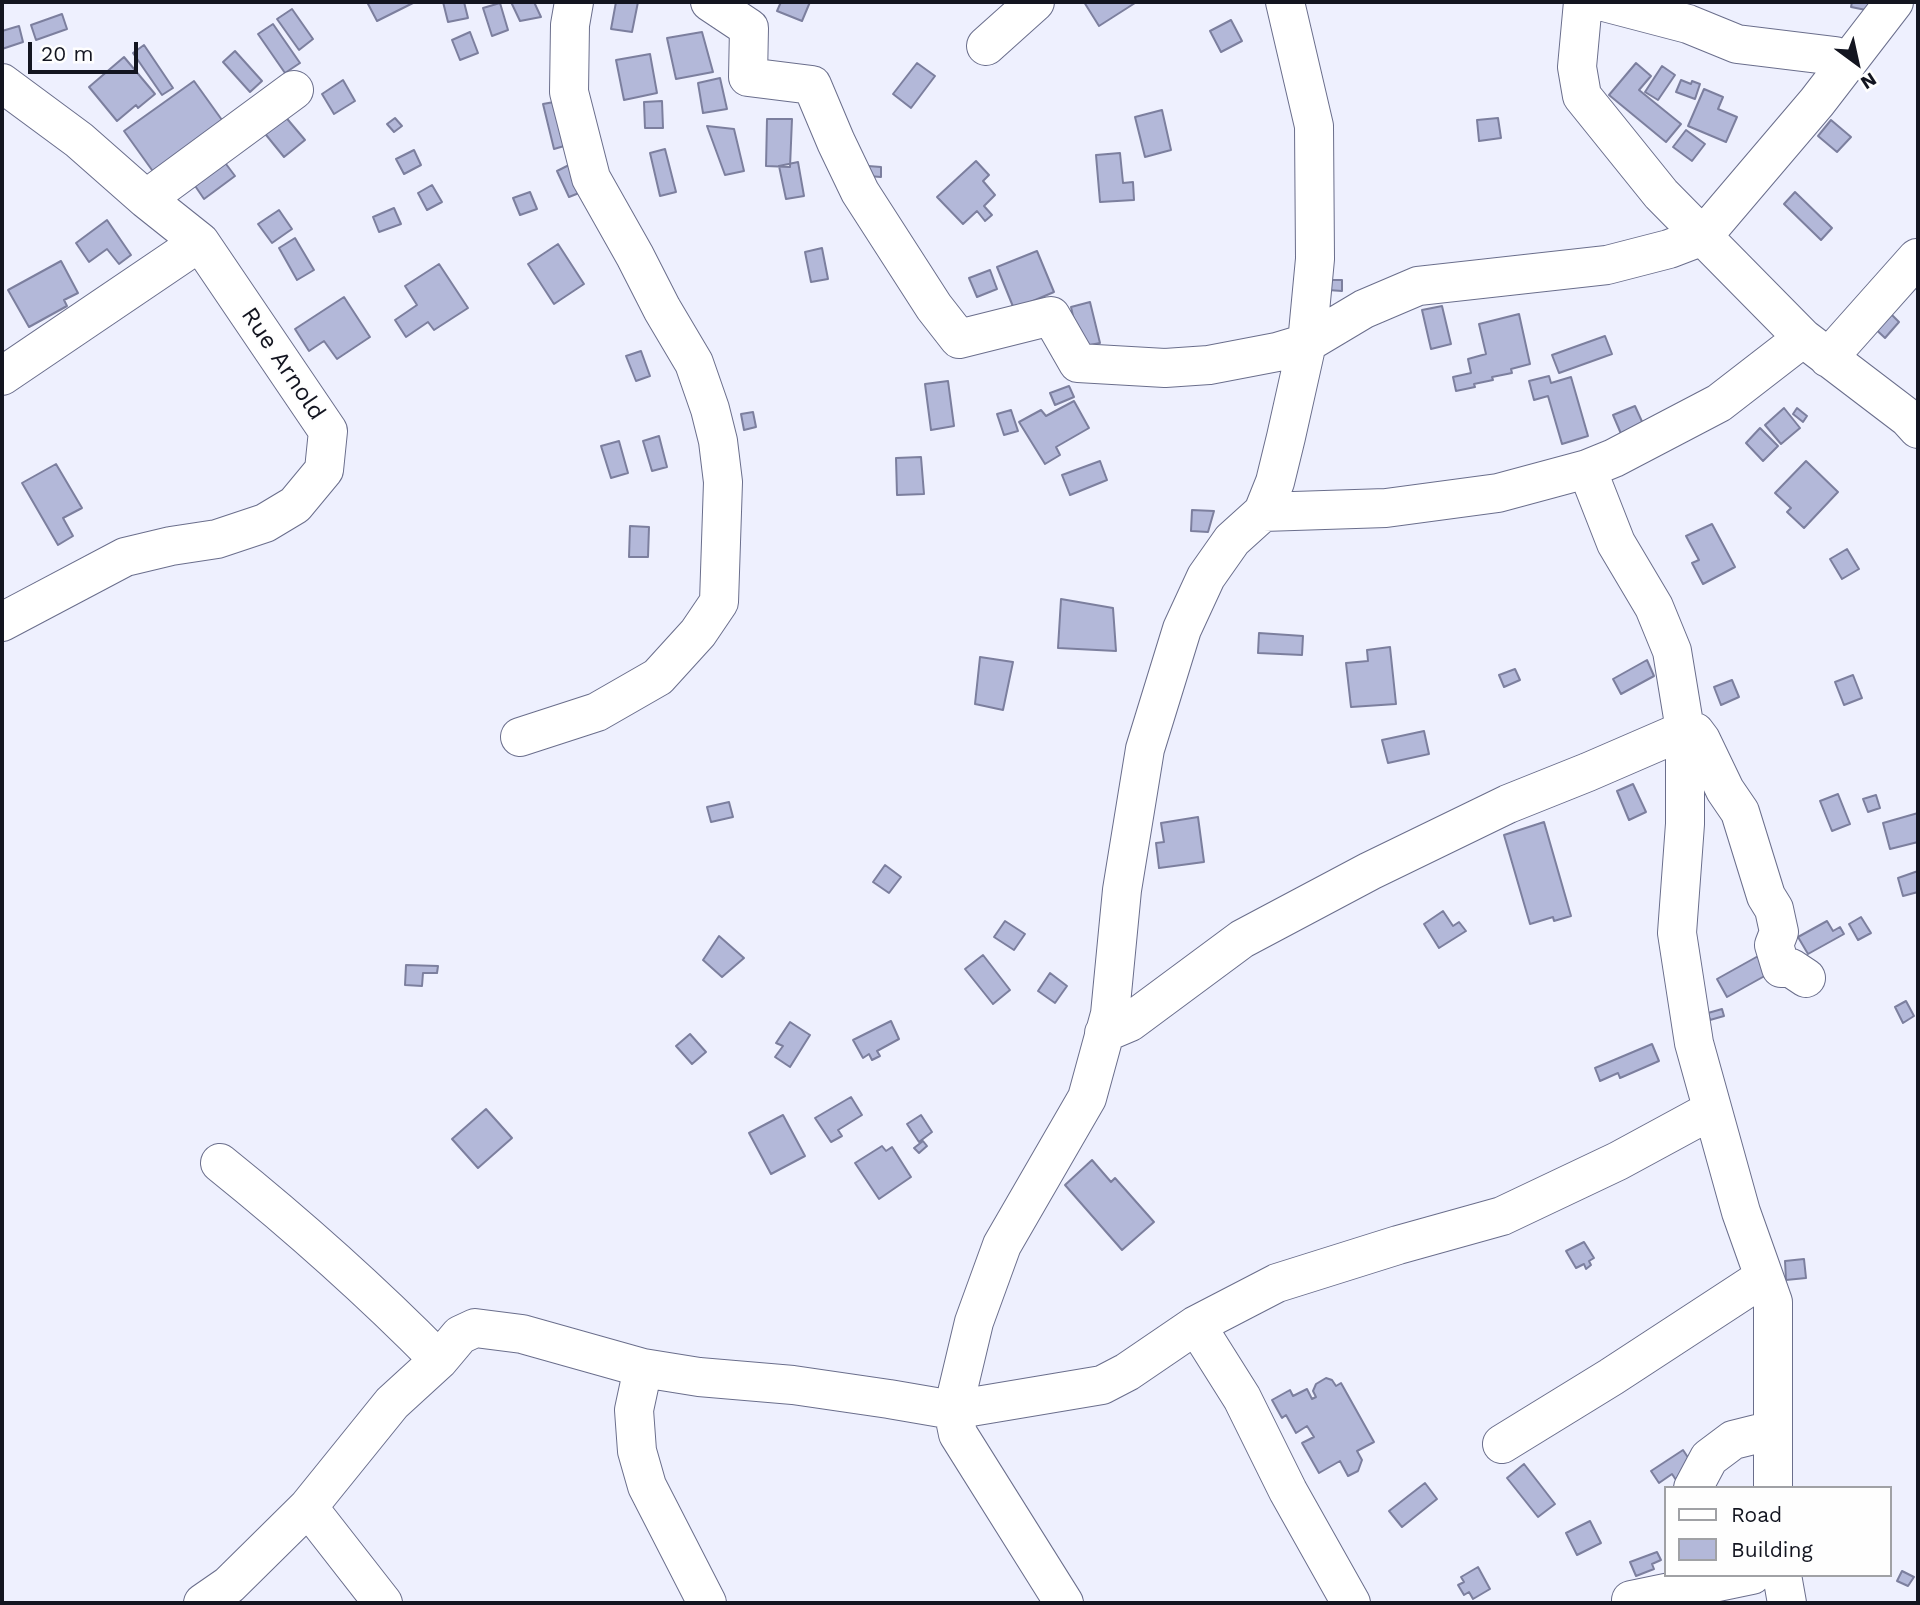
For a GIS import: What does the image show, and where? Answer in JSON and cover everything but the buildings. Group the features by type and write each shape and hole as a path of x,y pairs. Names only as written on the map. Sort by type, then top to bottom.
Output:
{"street":[{"path":"520,737 597,712 658,677 698,633 719,602 723,482 710,409 694,363 591,178 569,92 570,25 574,2"},
{"path":"710,2 749,28 748,77 812,85 860,192 934,307 959,339 1051,316 1078,363 1165,368 1209,365 1277,352 1307,343 1364,309 1418,286 1607,265 1669,249 1703,236 1817,102 1894,2"},
{"path":"986,47 1035,2"},
{"path":"1064,1603 958,1434 953,1410 974,1322 1002,1245 1087,1098 1110,1014 1122,890 1145,749 1182,629 1206,577 1232,540 1263,512 1275,482 1307,343 1315,259 1314,126 1285,2"},
{"path":"1583,2 1577,67 1582,96 1661,194 1816,348 1908,418 1918,429"},
{"path":"1604,2 1688,24 1737,44 1835,56 1848,62"},
{"name":"Rue Arnold","path":"2,83 79,140 200,242 328,431 324,470 295,505 265,523 217,539 125,557 2,622"},
{"path":"146,199 294,90"},
{"path":"2,376 200,242"},
{"path":"1263,512 1386,508 1485,495 1587,469 1614,458 1816,348 1917,258"},
{"path":"1587,469 1616,543 1654,607 1672,650 1685,733 1685,824 1677,933 1694,1043 1741,1212 1773,1302 1773,1486"},
{"path":"1104,1033 1130,1022 1242,939 1358,877 1508,804 1685,733 1695,733 1702,740 1725,790 1740,812 1766,896 1774,909 1779,932 1774,944 1781,968 1791,968 1806,978"},
{"path":"203,1603 229,1585 308,1507 392,1403 439,1360 460,1335 475,1328 522,1334 643,1368 699,1377 793,1385 953,1410 1102,1385 1127,1372 1196,1325 1277,1283 1502,1216 1618,1161 1712,1110"},
{"path":"220,1163 271,1204 392,1312 439,1360"},
{"path":"1503,1444 1764,1278"},
{"path":"1196,1325 1242,1398 1289,1491 1351,1603"},
{"path":"643,1368 634,1410 637,1451 647,1486 707,1603"},
{"path":"1694,1486 1709,1458 1733,1440 1773,1430"},
{"path":"308,1507 383,1603"},
{"path":"1631,1600 1742,1577"},
{"path":"1782,1577 1787,1603"}]}
